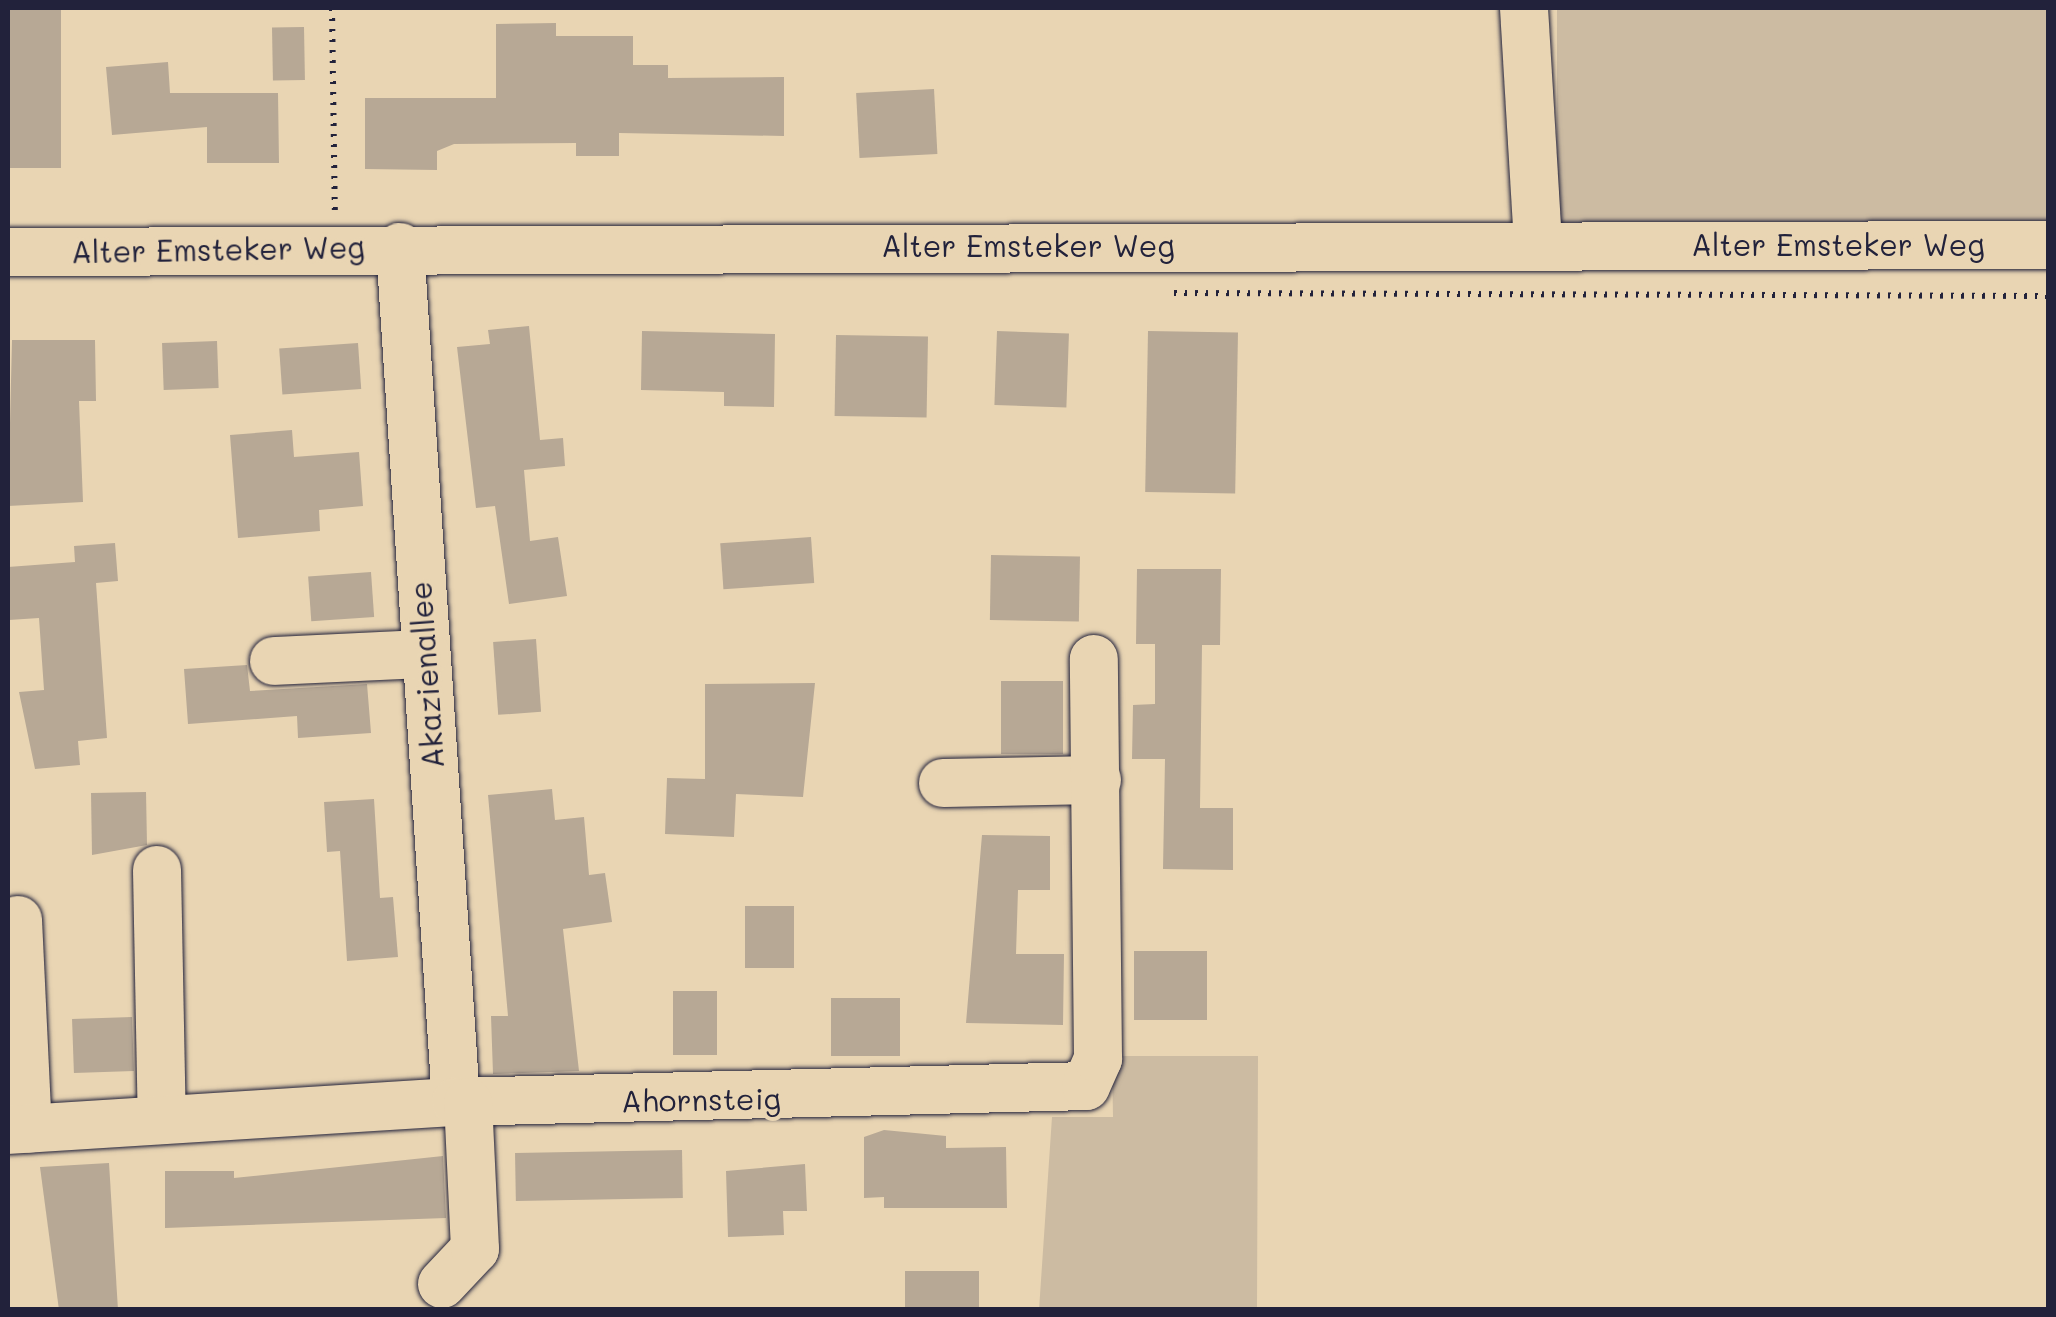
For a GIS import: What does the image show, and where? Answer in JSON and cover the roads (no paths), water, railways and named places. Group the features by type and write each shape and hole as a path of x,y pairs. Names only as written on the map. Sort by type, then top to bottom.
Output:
{"street":[{"path":"1524,8 1538,244"},
{"name":"Alter Emsteker Weg","path":"8,252 400,247 2048,245"},
{"name":"Akazienallee","path":"400,247 425,654 475,1249 442,1284"},
{"path":"274,662 425,654"},
{"name":"Ahornsteig","path":"18,1129 462,1102 1086,1086 1098,1059 1094,659"},
{"path":"943,783 1097,780"},
{"path":"157,870 162,1120"},
{"path":"18,920 18,1129"}]}
